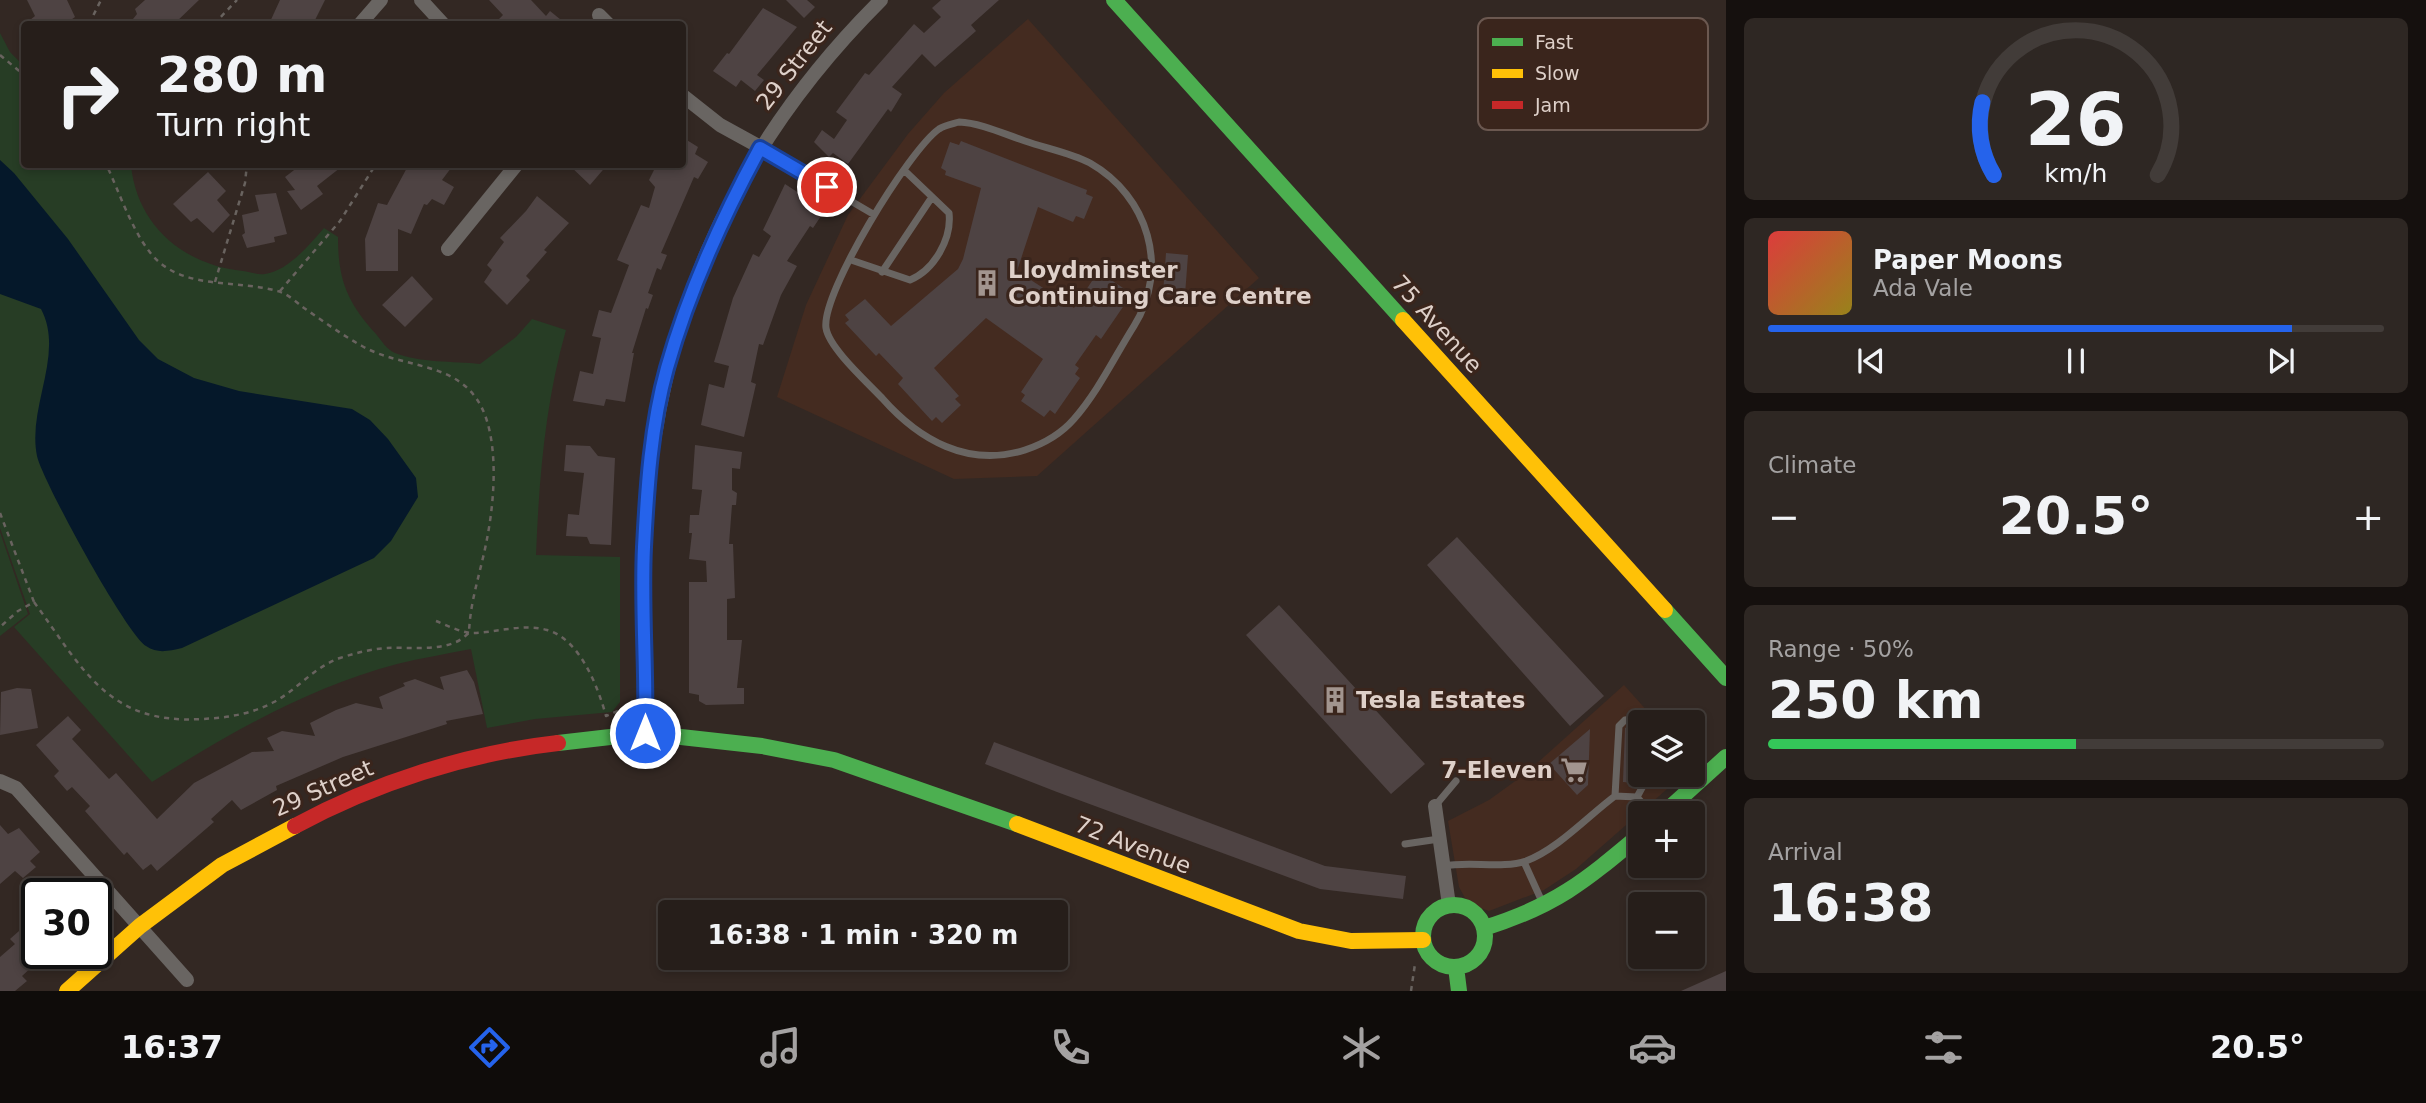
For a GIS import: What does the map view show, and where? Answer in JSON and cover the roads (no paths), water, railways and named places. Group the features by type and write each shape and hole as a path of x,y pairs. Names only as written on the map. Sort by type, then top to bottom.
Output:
{"street":[{"path":"363,21 381,0"},
{"path":"421,0 440,21"},
{"name":"29 Street","path":"645,733 644,549 651,459 666,370 691,291 728,205 760,148 803,86 846,35 881,0"},
{"name":"75 Avenue","path":"1114,0 1726,678"},
{"path":"686,98 720,125 760,148"},
{"path":"448,249 514,168"},
{"name":"29 Street","path":"67,991 139,926 233,859 297,823 372,789 504,752 645,733 762,746 834,760"},
{"path":"1677,801 1726,757"},
{"name":"72 Avenue","path":"834,760 973,807 1298,931 1351,941 1423,940"},
{"path":"0,781 16,788 187,980"},
{"path":"1435,806 1449,905"},
{"path":"1484,928 1544,907 1587,879 1628,845"},
{"path":"1449,905 1467,908 1480,919 1484,928 1485,937 1479,954 1465,965 1456,967 1447,967 1430,957 1423,940 1426,921 1432,914 1449,905"},
{"path":"1456,967 1459,991"}],"lane":[{"path":"959,122 980,126 1088,162 1124,190 1135,206 1148,235 1153,268 1149,294 1137,322 1084,407 1061,432 1044,442 1014,453 987,457 961,454 934,442 893,411 831,340 827,329 828,305 873,214 933,136 959,122"},
{"path":"760,148 873,214"},
{"path":"851,260 910,280 922,274 948,236 949,214 905,171"},
{"path":"883,272 932,197"},
{"path":"1615,796 1619,726 1628,719"},
{"path":"1435,806 1456,781"},
{"path":"1637,797 1642,787"},
{"path":"1444,866 1464,862 1524,862 1583,824 1615,796 1637,797 1641,801"},
{"path":"1405,844 1440,838"},
{"path":"1524,862 1544,907"}],"water":[{"path":"0,160 14,173 68,239 139,340 158,359 194,378 239,391 352,409 370,420 388,439 416,478 418,497 391,541 374,558 182,648 159,651 146,646 121,614 86,556 37,456 37,419 48,362 47,326 41,309 0,294"}],"place":[{"name":"Lloydminster Continuing Care Centre","path":"987,283"},
{"name":"Tesla Estates","path":"1335,700"},
{"name":"7-Eleven","path":"1574,770"}]}
